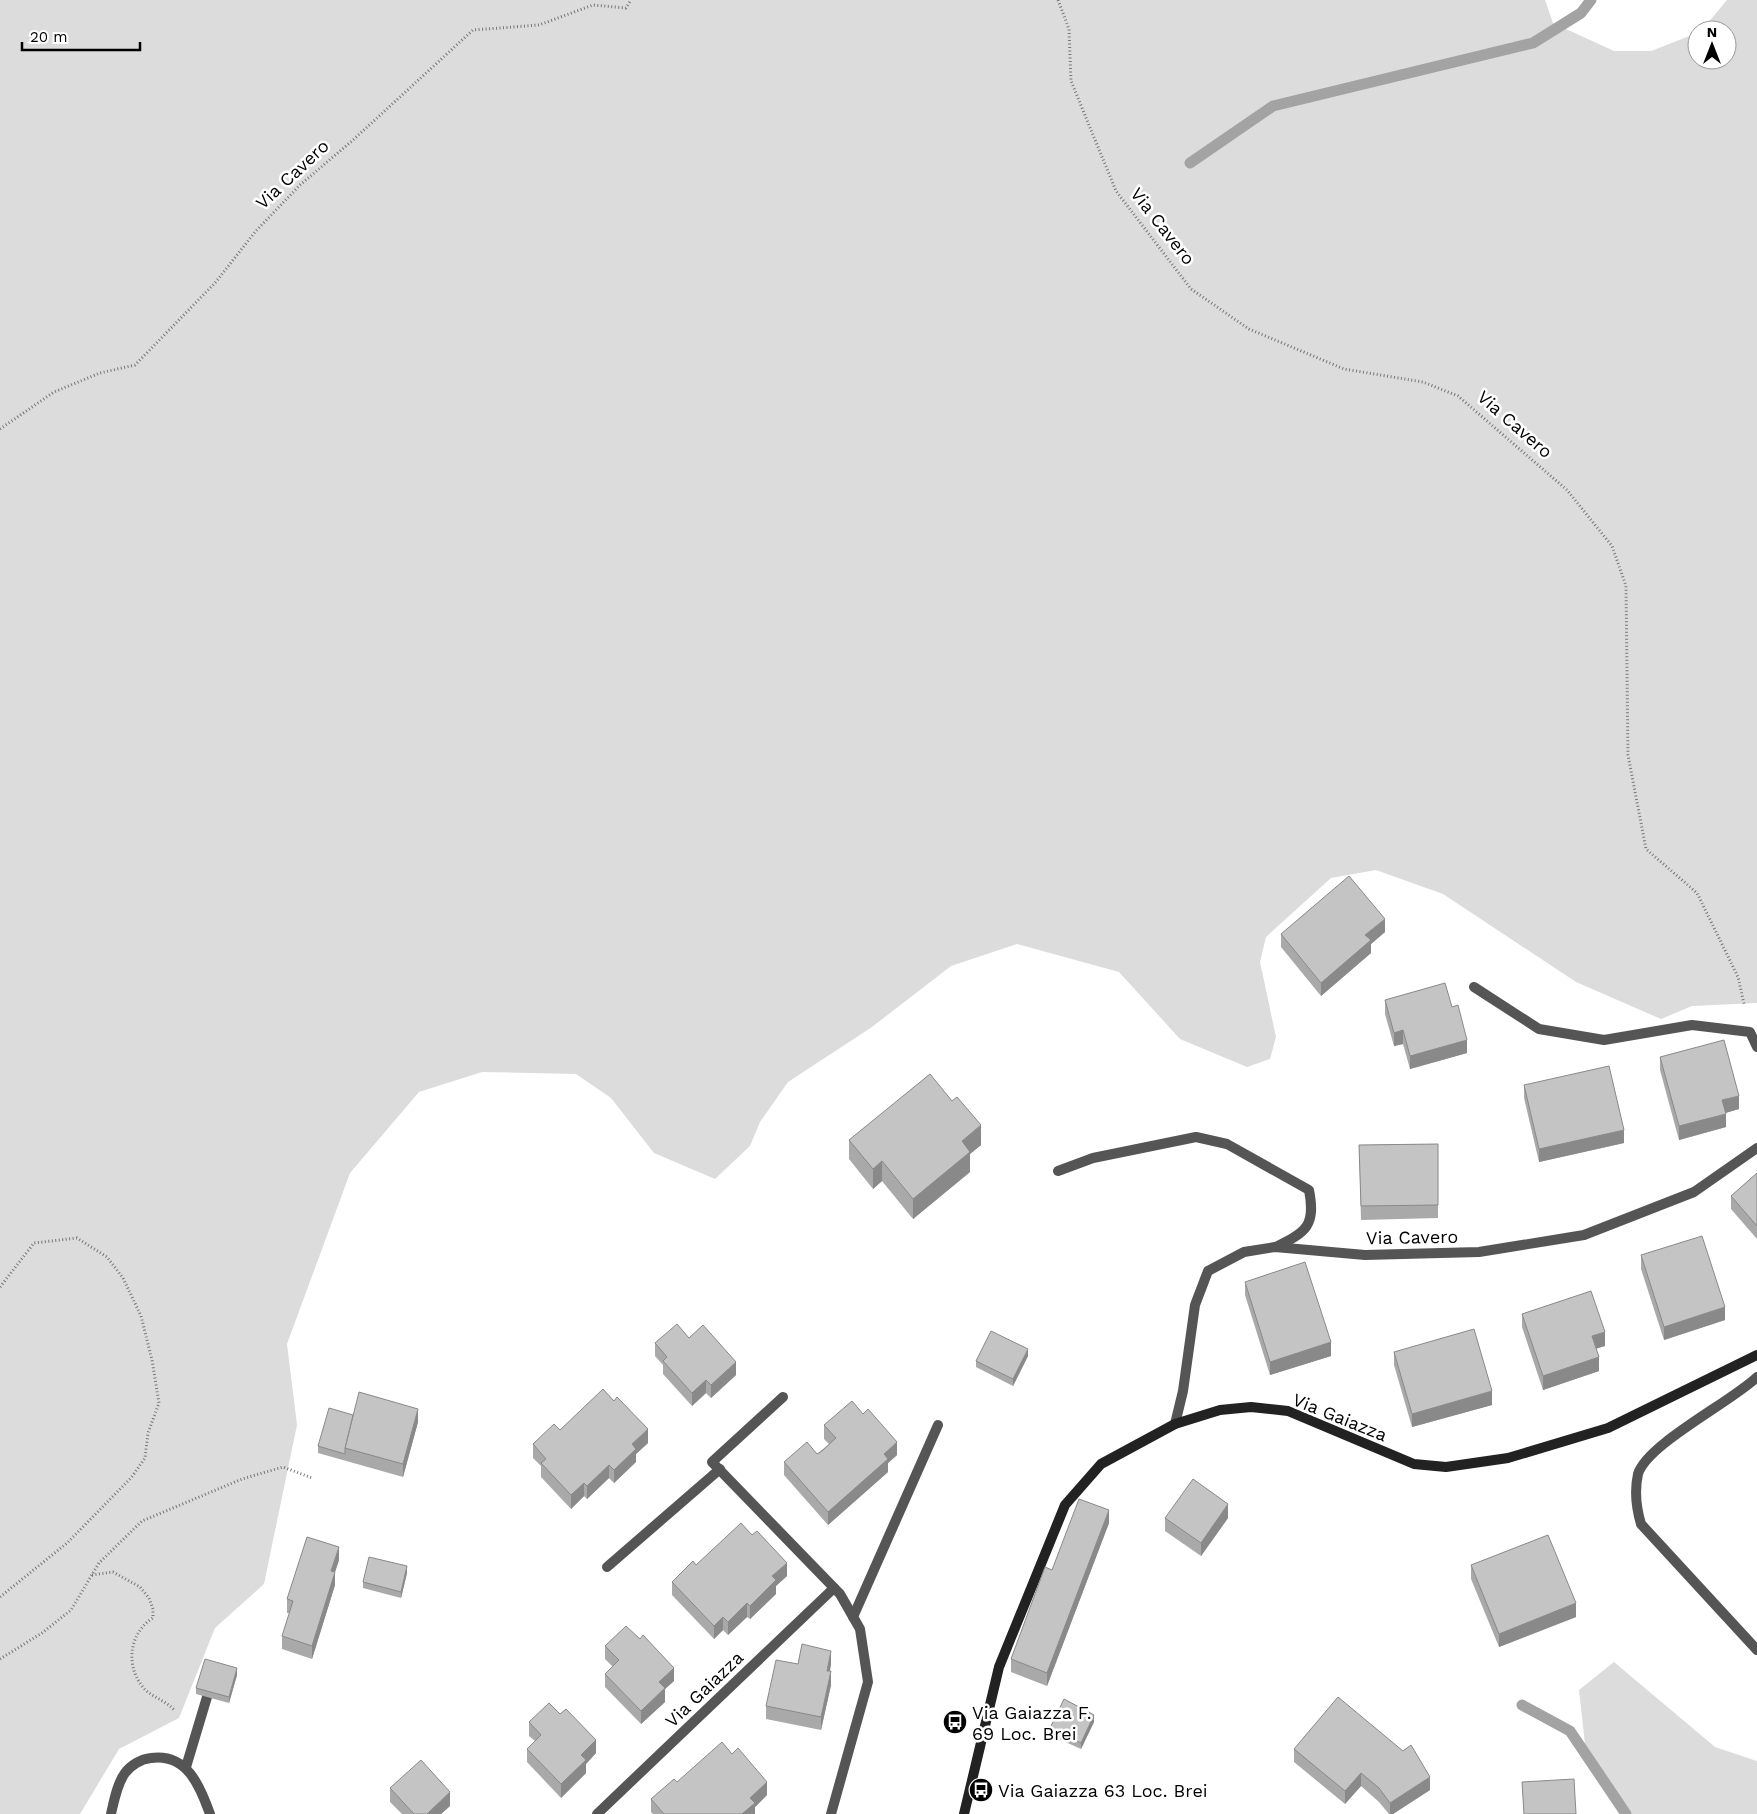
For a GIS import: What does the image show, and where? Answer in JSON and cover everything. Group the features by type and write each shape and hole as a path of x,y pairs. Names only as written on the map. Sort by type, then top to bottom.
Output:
{"main road":[{"name":"Via Gaiazza","path":"964,1814 1000,1667 1064,1505 1101,1464 1174,1424 1220,1410 1251,1407 1288,1410 1414,1464 1446,1467 1508,1458 1608,1428 1757,1355"}],"street":[{"path":"1474,987 1539,1029 1604,1040 1692,1025 1750,1032 1757,1047"},
{"path":"1058,1171 1093,1158 1196,1137 1227,1144 1309,1190 1313,1211 1301,1234 1275,1247"},
{"name":"Via Cavero","path":"1174,1424 1183,1391 1195,1305 1208,1271 1244,1252 1275,1247 1366,1255 1479,1252 1584,1235 1694,1192 1757,1148"},
{"path":"1757,1378 1654,1452 1639,1473 1634,1501 1641,1524 1757,1650"},
{"path":"783,1397 712,1462 834,1588 860,1629 868,1682 831,1814"},
{"path":"853,1616 938,1425"},
{"path":"607,1568 720,1469"},
{"name":"Via Gaiazza","path":"597,1814 834,1588"},
{"path":"186,1767 207,1697"},
{"path":"111,1814 124,1774 134,1764 146,1758 160,1756 174,1760 186,1767 194,1778 210,1814"}],"path":[{"name":"Via Cavero","path":"0,429 54,392 100,373 135,365 215,283 255,232 300,185 353,140 474,30 540,25 593,5 626,8 631,0"},
{"name":"Via Cavero","path":"1058,0 1069,29 1071,81 1116,191 1191,289 1249,329 1344,369 1424,382 1458,396 1567,490 1612,546 1626,586 1628,754 1646,849 1697,893 1738,977 1750,1032"},
{"path":"0,1287 34,1243 77,1238 108,1258 123,1278 141,1316 152,1360 159,1403 148,1433 145,1458 131,1478 67,1543 0,1597"},
{"path":"0,1659 42,1633 71,1610 99,1563 142,1521 242,1478 283,1467 312,1478"},
{"path":"92,1575 113,1572 140,1587 149,1598 153,1609 153,1618 142,1625 134,1639 133,1670 142,1686 170,1704 184,1717 198,1723"}],"shaded area":[{"path":"0,0 1545,0 1553,23 1614,51 1651,51 1687,37 1687,70 1737,70 1737,20 1710,20 1727,0 1757,0 1757,1003 1692,1006 1661,1019 1576,982 1443,894 1376,870 1331,878 1266,937 1260,962 1276,1037 1270,1059 1247,1067 1180,1039 1119,972 1017,944 951,966 872,1027 788,1082 760,1122 750,1146 715,1179 654,1153 611,1098 576,1074 482,1072 419,1092 350,1173 287,1344 297,1425 264,1584 215,1628 179,1718 119,1749 80,1814 0,1814"},
{"path":"1614,1662 1715,1747 1757,1761 1757,1814 1628,1814 1606,1775 1586,1753 1579,1690"}],"building":[{"path":"1349,876 1385,919 1365,935 1371,940 1321,983 1281,934"},
{"path":"1445,983 1452,1007 1458,1005 1467,1040 1410,1056 1403,1030 1394,1033 1385,1000"},
{"path":"1724,1040 1739,1096 1722,1100 1726,1114 1679,1126 1660,1057"},
{"path":"1609,1066 1624,1130 1539,1149 1524,1085"},
{"path":"930,1074 952,1101 957,1097 981,1125 962,1141 970,1152 913,1199 882,1161 873,1169 849,1140"},
{"path":"1438,1144 1438,1205 1361,1206 1359,1145"},
{"path":"1757,1173 1757,1226 1731,1196"},
{"path":"1702,1236 1725,1307 1664,1327 1641,1255"},
{"path":"1305,1262 1331,1342 1270,1362 1245,1282"},
{"path":"1591,1291 1605,1332 1592,1336 1599,1357 1543,1376 1522,1314"},
{"path":"677,1324 689,1338 703,1325 736,1362 711,1385 706,1380 692,1393 663,1361 667,1357 655,1343"},
{"path":"1474,1329 1492,1391 1412,1414 1394,1352"},
{"path":"991,1331 1028,1349 1013,1379 976,1361"},
{"path":"603,1389 614,1401 617,1397 648,1429 632,1444 636,1449 614,1470 609,1465 587,1486 584,1483 571,1495 541,1463 546,1459 533,1444 554,1424 560,1430"},
{"path":"359,1392 418,1409 403,1464 345,1448"},
{"path":"852,1401 863,1414 868,1409 897,1442 884,1454 888,1459 828,1512 784,1462 807,1442 817,1454 822,1451 836,1438 824,1425"},
{"path":"329,1408 353,1415 345,1454 318,1446"},
{"path":"1193,1479 1228,1504 1201,1543 1165,1518"},
{"path":"1079,1499 1109,1510 1047,1673 1011,1659 1045,1567 1052,1570"},
{"path":"741,1523 752,1535 757,1531 787,1563 772,1576 776,1580 750,1606 747,1603 728,1622 723,1617 714,1626 672,1582 693,1561 696,1565"},
{"path":"1548,1535 1576,1603 1499,1634 1471,1565"},
{"path":"307,1537 339,1547 331,1571 335,1572 312,1646 282,1636 293,1601 287,1599"},
{"path":"369,1557 407,1566 401,1592 363,1582"},
{"path":"626,1626 640,1639 643,1635 674,1668 659,1682 665,1688 641,1711 605,1674 619,1660 605,1646"},
{"path":"802,1644 831,1651 827,1671 831,1671 821,1717 766,1706 776,1660 798,1664"},
{"path":"205,1659 237,1668 229,1697 196,1688"},
{"path":"1338,1697 1403,1751 1411,1745 1430,1777 1390,1803 1379,1788 1361,1773 1345,1791 1294,1749"},
{"path":"1064,1699 1094,1715 1081,1743 1050,1728"},
{"path":"549,1703 560,1714 566,1709 596,1740 581,1755 586,1760 561,1784 527,1749 541,1735 529,1722"},
{"path":"722,1742 732,1754 738,1748 767,1782 750,1798 755,1803 742,1814 664,1814 651,1799 674,1779 677,1782"},
{"path":"421,1760 450,1792 427,1814 414,1814 390,1788"},
{"path":"1574,1779 1576,1814 1524,1814 1522,1782"}],"waterway":[{"path":"1190,163 1273,106 1533,43 1581,13 1591,0"},
{"path":"1522,1705 1570,1731 1626,1814"}],"place":[{"name":"Via Gaiazza F. 69 Loc. Brei","path":"955,1722"},
{"name":"Via Gaiazza 63 Loc. Brei","path":"981,1790"}]}
